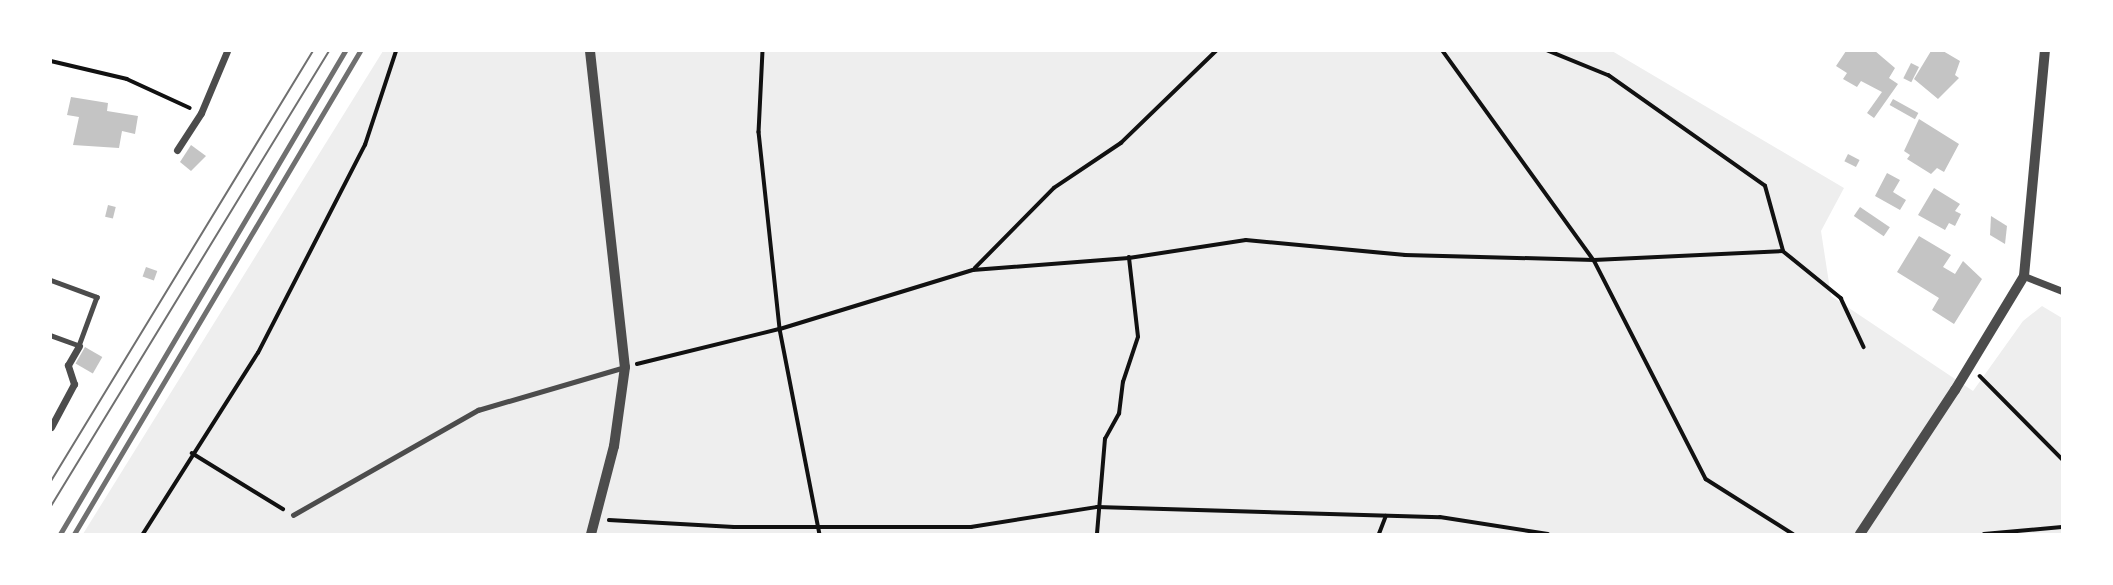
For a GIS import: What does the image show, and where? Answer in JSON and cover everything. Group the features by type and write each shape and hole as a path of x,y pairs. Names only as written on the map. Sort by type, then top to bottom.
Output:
{"street":[{"path":"177,150 201,113 228,51"},
{"path":"590,51 625,367 614,446 591,534"},
{"path":"1860,534 1969,368 2024,276 2045,51"},
{"path":"2024,276 2062,291"},
{"path":"51,427 74,384 68,365 79,346"}],"lane":[{"path":"51,280 97,296 79,346 51,337"},
{"path":"293,515 478,410 625,367"}],"path":[{"path":"143,534 258,353 303,258 340,197 365,145 396,51"},
{"path":"763,51 759,132 780,330 821,534"},
{"path":"973,270 1054,188 1121,143 1216,51"},
{"path":"1443,51 1594,260 1706,479 1793,534"},
{"path":"1548,51 1609,76 1765,186 1783,251 1841,298 1864,347"},
{"path":"51,61 127,79 201,113"},
{"path":"625,367 780,330 973,270 1129,258 1245,240 1405,255 1594,260 1783,251"},
{"path":"1097,534 1097,507 1105,439 1119,414 1123,382 1138,337 1129,258"},
{"path":"1969,368 2010,402 2062,459"},
{"path":"192,453 293,515"},
{"path":"597,519 821,527 971,527 1097,507 1440,517 1548,534"},
{"path":"1379,534 1387,516"},
{"path":"1983,534 2062,527"}],"shaded area":[{"path":"383,51 1612,51 1844,188 1821,231 1831,296 1973,391 2023,321 2042,306 2062,318 2062,534 83,534"}],"building":[{"path":"1846,51 1875,51 1895,68 1889,78 1898,84 1874,118 1867,113 1882,92 1861,81 1857,87 1843,79 1847,73 1836,66"},
{"path":"1931,51 1943,51 1960,61 1955,75 1959,78 1938,99 1914,79"},
{"path":"1911,63 1919,67 1911,82 1903,78"},
{"path":"71,97 108,103 107,111 138,116 135,134 122,131 119,148 73,145 79,117 67,115"},
{"path":"1893,99 1918,113 1915,119 1890,105"},
{"path":"1919,119 1959,144 1944,172 1937,168 1931,174 1907,159 1910,155 1904,151"},
{"path":"191,145 206,156 191,171 180,162"},
{"path":"1848,154 1860,160 1856,167 1844,161"},
{"path":"1887,173 1900,180 1893,192 1906,200 1900,210 1875,196"},
{"path":"1934,188 1960,204 1955,211 1961,214 1955,226 1949,223 1945,230 1918,215"},
{"path":"108,205 116,207 113,219 105,217"},
{"path":"1860,207 1890,227 1884,236 1854,216"},
{"path":"1991,216 2007,226 2005,244 1990,235"},
{"path":"1919,236 1951,255 1943,267 1955,274 1963,261 1982,279 1954,324 1932,310 1939,298 1897,272"},
{"path":"146,267 157,271 154,281 143,276"},
{"path":"85,347 102,357 93,373 76,363"}],"tram line":[{"path":"51,481 313,51"},
{"path":"51,506 329,51"}],"railway":[{"path":"60,534 345,51"},
{"path":"74,534 360,51"}]}
